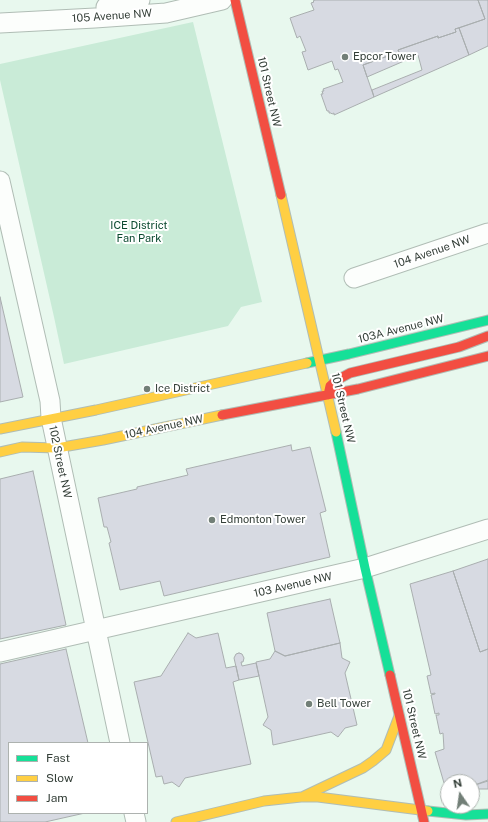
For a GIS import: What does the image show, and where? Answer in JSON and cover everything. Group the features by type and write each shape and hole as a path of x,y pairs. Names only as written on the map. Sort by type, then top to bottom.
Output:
{"main road":[{"name":"101 Street NW","path":"235,0 320,360 365,568 424,822"},
{"name":"103A Avenue NW","path":"320,360 488,320"},
{"path":"488,336 459,347 350,373 337,380 330,386 328,395 358,389 488,356"},
{"path":"0,429 104,408 320,360"},
{"name":"104 Avenue NW","path":"0,452 22,447 57,448 328,395"},
{"path":"301,797 363,768 373,761 386,750 400,716"},
{"path":"176,822 264,801 301,797 332,798 466,815 488,814"}],"street":[{"name":"105 Avenue NW","path":"0,22 119,5 140,0"},
{"name":"105 Avenue NW","path":"0,22 166,13 222,0"},
{"name":"102 Street NW","path":"0,181 50,401 51,418 57,448 120,742"},
{"name":"104 Avenue NW","path":"354,278 488,233"},
{"name":"103 Avenue NW","path":"0,652 365,568 488,529"}],"green space":[{"name":"ICE District Fan Park","path":"193,22 262,302 241,307 228,326 64,364 0,80 0,64"}],"building":[{"name":"Epcor Tower","path":"315,0 478,0 485,19 455,29 456,32 438,38 438,36 398,50 399,52 363,65 374,97 334,115 334,113 332,114 327,111 321,94 323,94 323,89 343,82 338,69 335,70 332,61 308,70 302,52 306,51 300,36 297,38 290,18 314,10 311,3"},
{"path":"478,0 488,0 488,46 469,55 459,28 485,19"},
{"path":"459,28 469,55 374,97 372,90 422,70 418,55 367,77 363,65 399,52 398,50 438,36 438,38 456,32 455,29"},
{"path":"0,297 23,397 0,402"},
{"name":"Edmonton Tower","path":"291,445 292,451 310,447 326,511 320,513 330,557 164,596 160,581 120,590 109,543 111,542 107,527 104,527 98,498 188,475 186,469"},
{"path":"33,471 66,625 0,639 0,479"},
{"path":"488,559 488,649 480,652 453,571"},
{"path":"453,571 480,652 488,649 488,780 480,783 480,774 441,774 435,752 444,749 443,733 440,734 436,715 439,715 439,713 435,714 431,695 435,693 431,694 427,676 431,675 410,584"},
{"path":"330,599 340,643 285,656 275,651 267,613"},
{"path":"188,633 196,638 218,633 226,668 236,666 239,680 233,682 251,764 185,778 179,787 172,782 164,784 162,776 156,777 134,682 161,676"},
{"name":"Bell Tower","path":"340,643 342,658 350,662 345,673 357,725 345,728 338,737 331,732 273,745 271,730 263,725 268,717 256,662 270,659 275,651 285,656"},
{"path":"66,649 88,742 8,742 8,814 81,814 45,822 0,822 0,664"},
{"path":"236,654 242,654 244,658 243,662 241,662 242,666 256,663 259,676 239,680 234,658"},
{"path":"488,781 488,789 480,789 480,784"}],"traffic: fast":[{"path":"307,363 488,320"},
{"path":"336,432 390,675"},
{"path":"428,811 466,815 488,814"}],"traffic: slow":[{"path":"281,195 336,432"},
{"path":"0,429 96,410 307,363"},
{"path":"0,452 22,447 57,448 222,415"},
{"path":"304,796 363,768 373,761 386,750 399,716"},
{"path":"176,822 264,801 301,797 318,797 428,811"}],"traffic: jam":[{"path":"235,0 281,195"},
{"path":"328,395 330,386 337,380 350,373 459,347 488,336"},
{"path":"222,415 358,389 488,356"},
{"path":"390,675 424,822"}],"place":[{"name":"Epcor Tower","path":"345,57"},
{"name":"Ice District","path":"147,389"},
{"name":"Edmonton Tower","path":"212,520"},
{"name":"Bell Tower","path":"309,704"}]}
